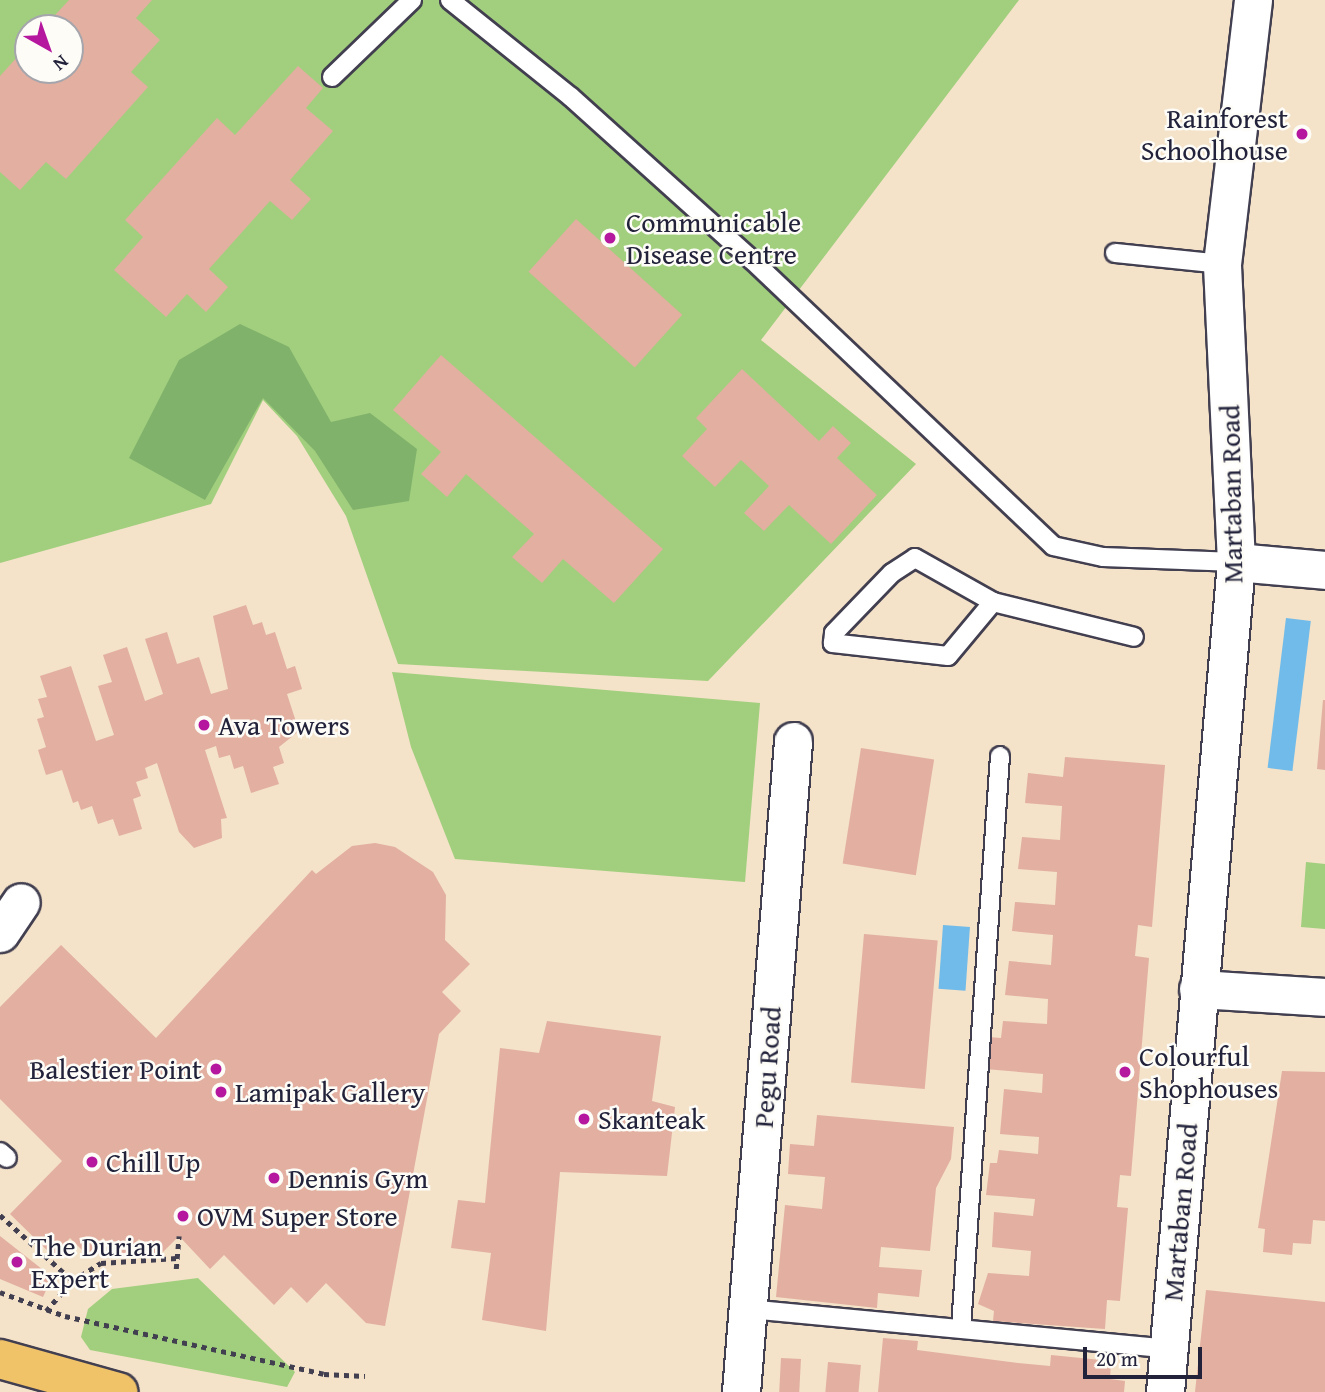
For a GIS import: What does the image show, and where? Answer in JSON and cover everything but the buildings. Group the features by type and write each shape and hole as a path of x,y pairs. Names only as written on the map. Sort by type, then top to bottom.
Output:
{"main road":[{"path":"0,1359 118,1392"}],"street":[{"name":"Martaban Road","path":"1165,1392 1236,562 1222,264 1253,0"},
{"path":"1236,562 1325,570"},
{"name":"Pegu Road","path":"741,1392 793,741"},
{"path":"0,906 21,902 0,933"},
{"path":"1198,989 1325,997"}],"lane":[{"path":"332,76 412,0"},
{"path":"450,0 571,97 752,260 1053,546 1103,557 1236,562"},
{"path":"1115,253 1222,264"},
{"path":"993,602 948,656 833,643 834,633 892,573 915,558 993,602 1134,637"},
{"path":"961,1328 1000,756"},
{"path":"748,1309 1169,1349"}],"path":[{"path":"0,1215 72,1280"},
{"path":"176,1269 179,1236"},
{"path":"46,1311 72,1280 100,1263 177,1258"},
{"path":"0,1292 46,1311 324,1374 365,1376"}],"green space":[{"name":"Communicable Disease Centre","path":"0,0 1019,0 761,340 916,464 708,681 398,664 346,516 297,436 263,400 211,504 0,563"},
{"path":"240,324 289,347 331,422 370,413 417,449 409,501 353,510 315,451 263,398 205,500 129,458 179,360"},
{"path":"392,672 760,703 745,882 455,859 411,747"},
{"path":"1306,862 1325,864 1325,929 1301,927"},
{"path":"198,1278 295,1372 287,1387 90,1350 81,1337 88,1309 112,1289"}],"water":[{"path":"1286,618 1311,621 1292,771 1268,768"},
{"path":"943,925 970,927 965,991 939,989"}],"place":[{"name":"Rainforest Schoolhouse","path":"1302,134"},
{"name":"Communicable Disease Centre","path":"610,238"},
{"name":"Ava Towers","path":"204,725"},
{"name":"Balestier Point","path":"216,1069"},
{"name":"Colourful Shophouses","path":"1125,1072"},
{"name":"Lamipak Gallery","path":"221,1092"},
{"name":"Skanteak","path":"584,1119"},
{"name":"Chill Up","path":"92,1162"},
{"name":"Dennis Gym","path":"274,1178"},
{"name":"OVM Super Store","path":"183,1216"},
{"name":"The Durian Expert","path":"17,1262"}]}
